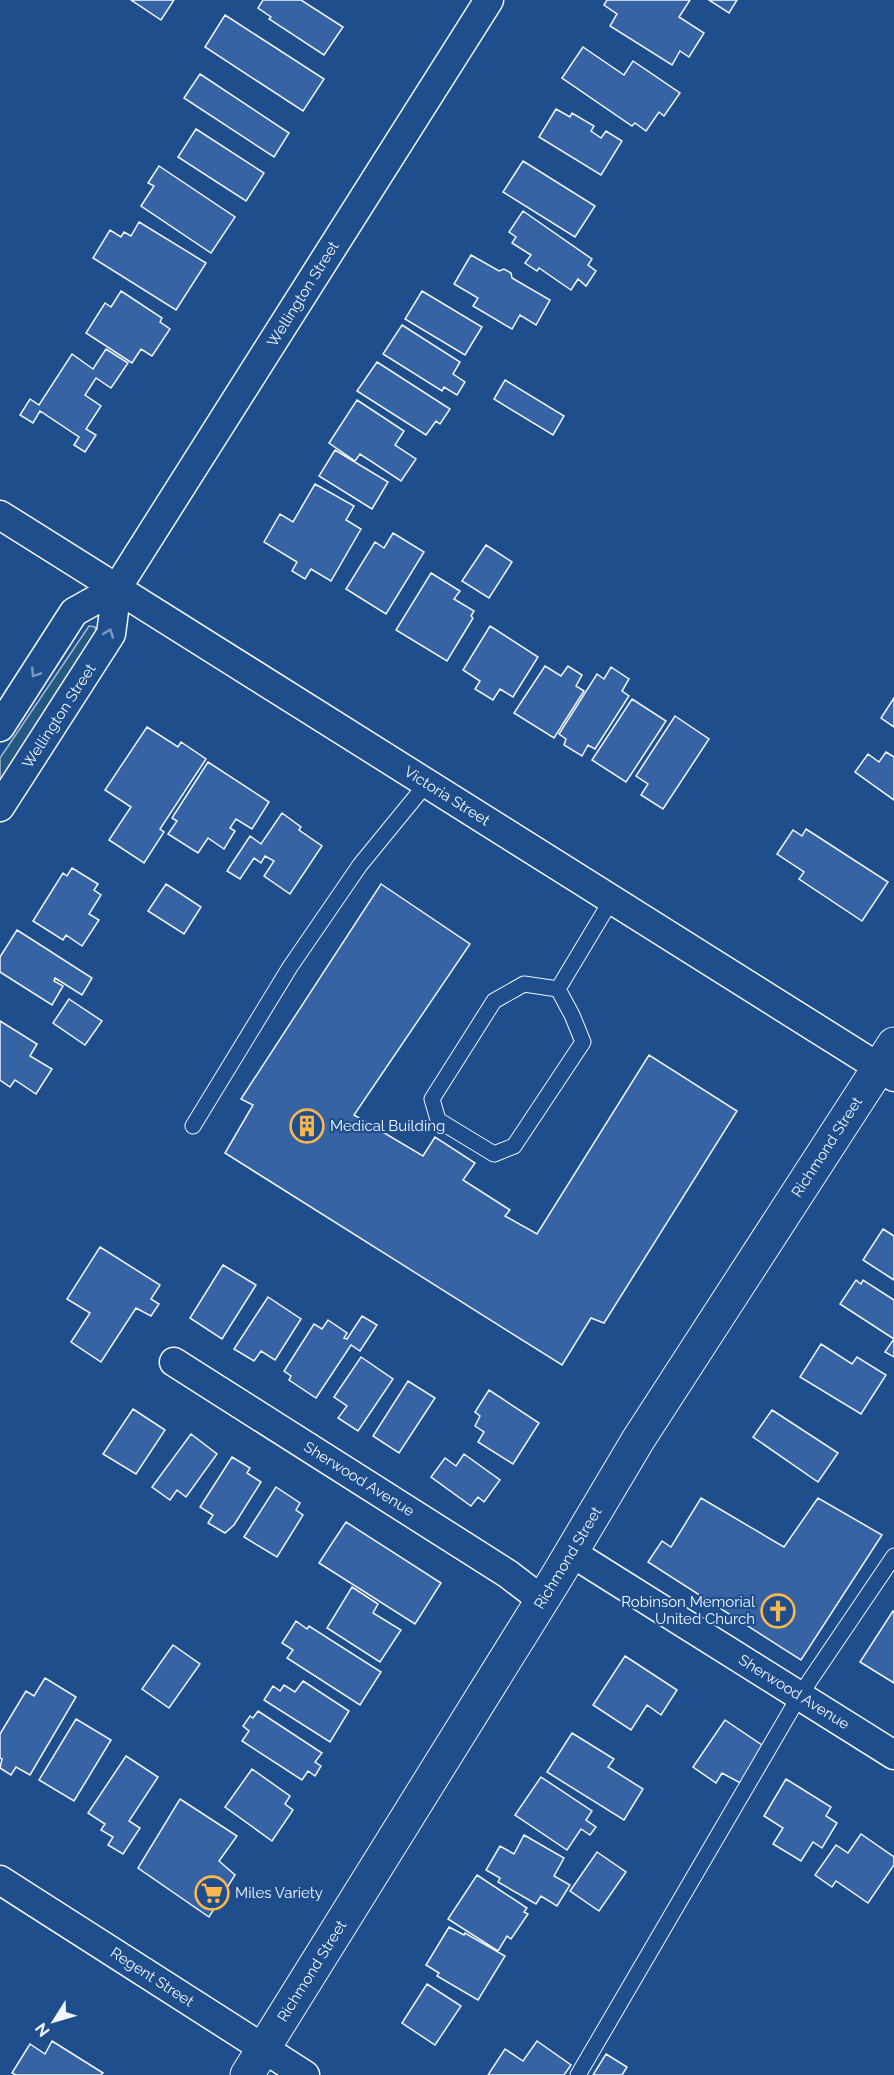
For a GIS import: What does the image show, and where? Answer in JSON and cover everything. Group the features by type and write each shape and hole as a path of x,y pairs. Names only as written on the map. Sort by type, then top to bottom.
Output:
{"main road":[{"name":"Richmond Street","path":"255,2062 572,1553 638,1440 889,1063"}],"street":[{"name":"Wellington Street","path":"0,807 111,634 117,588 489,0"},
{"name":"Victoria Street","path":"0,516 612,899 889,1063"},
{"name":"Wellington Street","path":"0,727 74,612 117,588"},
{"name":"Sherwood Avenue","path":"174,1362 508,1574 542,1600"},
{"name":"Sherwood Avenue","path":"572,1553 894,1755"},
{"name":"Regent Street","path":"0,1880 255,2062 304,2075"}],"lane":[{"path":"193,1126 290,967 360,866 427,783"},
{"path":"558,989 612,899"},
{"path":"524,984 558,989 583,1042 514,1146 494,1154 438,1120 432,1100 494,1001 524,984"},
{"path":"578,2075 800,1695 894,1556"}],"shaded area":[{"path":"89,626 95,627 97,635 0,786 0,758"}],"building":[{"path":"131,0 174,0 161,20"},
{"path":"263,0 301,0 343,27 324,55 269,19 271,17 258,8"},
{"path":"607,0 690,0 679,17 704,33 689,57 680,51 672,65 610,26 617,14 604,5"},
{"path":"709,0 737,0 729,13"},
{"path":"225,15 324,79 303,111 205,47"},
{"path":"583,47 624,75 633,61 680,93 664,116 659,112 646,131 635,123 632,126 562,78"},
{"path":"200,74 289,133 274,157 184,98"},
{"path":"556,109 570,117 572,113 594,126 591,131 601,138 606,131 622,141 601,175 539,137"},
{"path":"196,129 264,173 246,201 178,157"},
{"path":"523,161 595,206 575,237 503,192"},
{"path":"159,166 235,217 211,253 141,206 154,186 148,183"},
{"path":"523,211 592,259 588,265 596,271 586,286 578,279 571,290 539,268 537,271 525,263 531,255 512,243 516,237 509,232"},
{"path":"139,222 206,263 176,310 93,258 110,230 121,237 124,232 131,236"},
{"path":"471,255 499,271 504,269 511,273 512,278 550,300 536,325 520,315 512,329 473,306 478,298 454,284"},
{"path":"121,291 162,318 160,322 170,329 152,356 141,349 132,363 86,333 105,303 111,307"},
{"path":"422,291 482,327 465,355 405,319"},
{"path":"402,325 460,362 453,374 465,382 457,395 444,387 442,391 383,354"},
{"path":"106,349 128,363 111,388 96,378 85,395 101,406 86,429 96,435 85,452 74,445 79,437 40,411 33,423 20,415 30,399 39,405 72,354 93,369"},
{"path":"377,362 450,409 440,424 436,421 426,435 357,391"},
{"path":"505,380 564,416 553,435 494,399"},
{"path":"357,400 404,431 395,445 416,459 401,481 360,454 355,461 329,443"},
{"path":"335,450 388,482 372,509 319,476"},
{"path":"315,484 354,506 346,520 361,529 331,581 311,569 305,579 292,571 297,562 264,542 280,514 293,522"},
{"path":"393,533 424,552 386,614 346,589 375,542 384,548"},
{"path":"486,545 512,562 489,598 462,581"},
{"path":"431,573 460,591 454,599 474,611 471,616 473,618 447,661 396,630"},
{"path":"490,626 538,657 513,697 500,689 493,700 475,689 480,681 463,670"},
{"path":"545,666 561,676 568,666 582,675 576,686 584,691 554,738 514,713"},
{"path":"611,667 629,679 622,691 629,696 595,749 588,745 582,756 564,745 566,739 559,734 597,674 604,679"},
{"path":"894,698 894,727 881,718"},
{"path":"632,699 666,721 626,782 592,760"},
{"path":"675,716 709,739 663,809 641,795 648,784 636,776"},
{"path":"147,727 178,747 181,742 206,759 160,829 164,832 144,863 109,840 131,807 105,790"},
{"path":"886,752 894,757 894,800 855,772 868,754 879,762"},
{"path":"208,762 269,802 252,829 236,819 230,828 235,831 224,849 208,838 198,853 168,834 177,821 172,818"},
{"path":"282,813 301,827 299,830 322,846 290,894 264,876 274,861 265,856 261,863 254,858 240,879 227,871 250,836 261,844"},
{"path":"806,829 888,882 862,921 799,879 804,872 777,854 793,830 802,836"},
{"path":"72,868 98,884 94,890 101,895 89,914 99,920 82,946 66,935 63,940 33,921 63,873 67,876"},
{"path":"166,884 201,907 184,934 148,911"},
{"name":"Medical Building","path":"381,884 470,944 354,1115 423,1156 435,1137 475,1163 463,1180 510,1210 505,1216 537,1234 649,1055 737,1111 604,1323 591,1318 562,1365 225,1153 253,1105 241,1099"},
{"path":"17,930 92,978 82,995 55,978 54,981 63,986 52,1005 0,972 0,957"},
{"path":"69,999 102,1021 85,1045 53,1023"},
{"path":"0,1021 37,1044 30,1056 52,1069 36,1094 15,1080 10,1087 0,1080"},
{"path":"883,1229 894,1236 894,1280 863,1260"},
{"path":"100,1247 160,1285 151,1299 159,1304 151,1316 136,1308 101,1362 71,1342 90,1313 67,1299"},
{"path":"223,1265 256,1285 222,1339 190,1318"},
{"path":"856,1280 861,1284 863,1280 894,1300 894,1339 840,1304"},
{"path":"268,1297 301,1319 275,1360 261,1351 254,1361 234,1349"},
{"path":"362,1316 377,1325 360,1351 351,1345 316,1398 289,1380 291,1376 284,1371 314,1324 322,1329 328,1320 347,1333 344,1338 347,1339"},
{"path":"894,1339 894,1357 885,1352"},
{"path":"821,1344 852,1364 857,1357 886,1375 861,1414 800,1377"},
{"path":"361,1357 393,1379 358,1431 338,1418 347,1406 334,1397"},
{"path":"408,1381 435,1398 399,1453 373,1436"},
{"path":"489,1390 539,1423 513,1464 478,1442 484,1432 475,1426 480,1416 475,1412"},
{"path":"133,1409 165,1430 136,1474 103,1454"},
{"path":"772,1410 838,1453 818,1482 753,1437"},
{"path":"191,1434 217,1454 186,1497 177,1490 170,1500 152,1487"},
{"path":"464,1454 500,1480 484,1502 478,1497 471,1506 431,1477 445,1458 456,1466"},
{"path":"232,1457 250,1468 247,1473 261,1482 234,1525 225,1533 208,1523 213,1515 200,1507"},
{"path":"276,1487 300,1503 296,1510 303,1515 277,1557 244,1537"},
{"name":"Robinson Memorial United Church","path":"701,1498 784,1547 818,1498 882,1535 801,1660 648,1562 662,1541 671,1547"},
{"path":"346,1522 441,1583 415,1624 319,1563"},
{"path":"352,1587 378,1604 373,1613 401,1630 380,1662 327,1628"},
{"path":"894,1611 894,1683 860,1662"},
{"path":"296,1621 307,1629 309,1626 381,1672 360,1705 287,1658 293,1650 282,1643"},
{"path":"173,1645 200,1664 169,1708 142,1689"},
{"path":"625,1656 677,1690 661,1715 647,1705 631,1730 593,1705"},
{"path":"45,1678 76,1697 30,1775 16,1767 11,1775 0,1768 2,1759 0,1758 0,1734 26,1691 34,1696"},
{"path":"303,1681 349,1711 330,1742 264,1700 273,1686 280,1691 284,1685 295,1692"},
{"path":"258,1711 322,1753 315,1762 321,1766 315,1776 308,1771 302,1780 242,1741 249,1731 243,1726 250,1716 253,1718"},
{"path":"76,1719 111,1740 74,1801 39,1780"},
{"path":"725,1720 768,1749 744,1785 722,1773 716,1783 693,1767"},
{"path":"572,1733 614,1759 608,1767 643,1789 624,1820 547,1772"},
{"path":"126,1756 158,1777 129,1821 140,1828 123,1854 108,1845 113,1837 101,1830 105,1824 88,1813"},
{"path":"252,1769 290,1796 285,1804 293,1810 272,1841 225,1807"},
{"path":"541,1777 592,1811 586,1820 596,1827 590,1835 581,1829 567,1850 515,1815"},
{"path":"786,1779 831,1807 826,1816 837,1823 822,1848 813,1842 801,1861 773,1844 783,1828 764,1816"},
{"path":"180,1799 237,1836 219,1861 235,1875 209,1917 138,1868"},
{"path":"861,1834 894,1857 894,1865 868,1903 836,1881 832,1887 815,1875 836,1845 848,1853"},
{"path":"524,1835 564,1858 554,1876 570,1885 557,1906 541,1896 536,1904 498,1882 500,1878 486,1870 500,1846 514,1854"},
{"path":"597,1852 626,1872 599,1911 570,1891"},
{"path":"477,1875 527,1908 524,1912 528,1914 511,1939 507,1936 498,1951 448,1919"},
{"path":"449,1927 464,1935 465,1933 505,1956 478,2000 437,1976 439,1973 426,1965"},
{"path":"427,1984 461,2006 435,2045 402,2023"},
{"path":"52,2041 103,2073 101,2075 16,2075 12,2073 30,2044 45,2054"},
{"path":"537,2041 571,2065 564,2075 488,2075 505,2049 523,2061"},
{"path":"606,2054 627,2067 622,2075 593,2075"}],"place":[{"name":"Medical Building","path":"307,1126"},
{"name":"Robinson Memorial United Church","path":"778,1611"},
{"name":"Miles Variety","path":"212,1893"}]}
